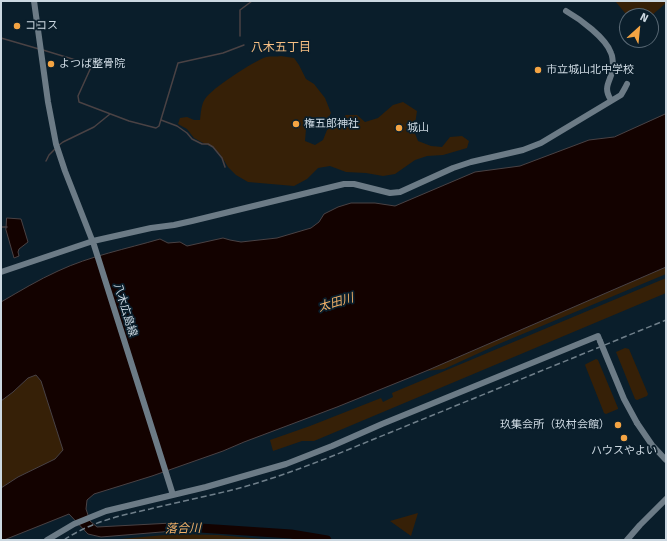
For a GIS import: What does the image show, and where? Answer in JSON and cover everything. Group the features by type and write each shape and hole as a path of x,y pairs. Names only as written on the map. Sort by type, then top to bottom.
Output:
{"street":[{"name":"八木広島線","path":"34,1 48,102 56,144 96,250 172,495"},
{"path":"566,10 598,35 612,53 613,70 607,88 607,94 611,100"},
{"path":"1,272 93,241 151,228 174,226 344,184 354,184 390,193 400,192 452,168 523,150 541,143 621,94 627,84"},
{"path":"47,540 74,524 106,511 286,464 598,336 624,399 637,423 652,445 666,460"},
{"path":"627,540 666,499"}],"shaded area":[{"path":"615,1 666,1 666,3 659,9 621,8"},
{"path":"281,56 294,58 306,79 314,84 325,98 331,113 326,122 306,129 305,141 315,145 323,140 327,130 346,115 357,115 365,122 378,118 393,105 403,102 417,111 414,131 418,141 431,146 442,147 450,137 462,136 469,141 467,148 443,155 427,156 415,160 395,174 383,176 346,172 330,166 318,168 307,179 294,186 248,182 236,175 228,167 220,154 213,147 194,138 187,129 178,124 180,118 187,117 194,120 200,120 202,106 205,99 216,88 234,75 266,57"},
{"path":"666,267 666,274 501,343 444,369 426,371"},
{"path":"666,278 666,293 314,441 302,441 273,451 270,440 381,398 383,402 393,397 392,393"},
{"path":"625,348 629,349 648,394 647,396 637,400 635,399 616,352"},
{"path":"596,359 598,360 618,408 606,414 604,413 585,365"},
{"path":"36,375 41,381 63,450 55,459 18,477 1,488 1,401 28,378"},
{"path":"418,513 411,536 390,521"},
{"path":"176,534 218,535 273,540 109,540"}],"water":[{"name":"太田川","path":"666,114 666,267 426,371 337,407 223,451 152,476 94,494 87,500 86,509 90,521 97,527 194,523 210,528 101,537 88,534 69,514 1,540 1,488 18,477 55,459 63,450 41,381 36,375 28,378 1,401 1,302 58,271 108,253 160,239 168,243 180,242 187,246 223,238 241,242 277,238 311,228 319,222 324,214 338,207 351,203 375,203 395,206 475,172 520,166 589,140 614,137"},
{"path":"7,218 21,219 28,242 19,249 19,256 14,258 6,230"}],"waterway":[{"path":"240,36 240,10 252,1"},
{"path":"1,38 39,49"},
{"path":"43,50 92,65 78,96 79,102 129,121 156,128 159,126 178,63 223,53 244,45"},
{"path":"59,145 94,127 110,114"},
{"path":"161,120 177,126 187,133 192,139 213,147 222,158 225,167"},
{"path":"46,161 55,149"},
{"path":"1,227 7,227"},
{"name":"落合川","path":"200,528 291,534 327,540"}],"railway":[{"path":"64,540 105,520 236,489 298,469 666,320"}],"place":[{"name":"ココス","path":"17,26"},
{"name":"よつば整骨院","path":"51,64"},
{"name":"市立城山北中学校","path":"538,70"},
{"name":"権五郎神社","path":"296,124"},
{"name":"城山","path":"399,128"},
{"name":"玖集会所（玖村会館）","path":"618,425"},
{"name":"ハウスやよい","path":"624,438"}],"district":[{"name":"八木五丁目","path":"281,48"}]}
